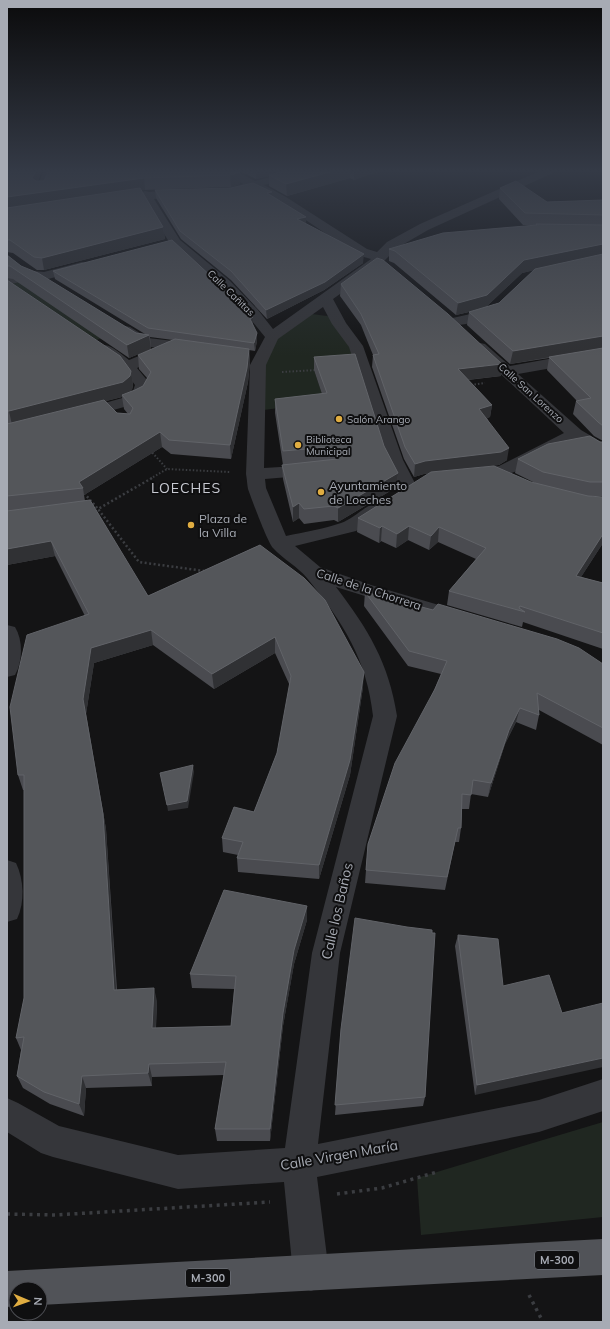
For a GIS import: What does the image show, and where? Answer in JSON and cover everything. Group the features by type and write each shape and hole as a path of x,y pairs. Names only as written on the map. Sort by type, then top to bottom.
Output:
{"main road":[{"name":"M-300","path":"7,1289 603,1257"},
{"name":"M-300","path":"7,1279 106,1283"}],"street":[{"name":"Calle Cañitas","path":"169,232 175,242 225,284 253,313 272,337"},
{"path":"332,232 380,262"},
{"path":"326,297 339,324 356,346 394,460 417,484 349,527 280,544 257,488 254,474 255,362 272,337 326,297 380,262 392,245 415,232"},
{"path":"392,245 421,241"},
{"path":"160,246 175,242"},
{"path":"7,282 32,275 44,276 94,262"},
{"path":"20,266 32,275 52,285"},
{"path":"7,282 20,292"},
{"path":"462,330 476,317 491,312 501,302"},
{"name":"Calle San Lorenzo","path":"441,312 576,434 603,450"},
{"path":"68,417 132,400 140,393 143,385 128,366 92,342 113,330 144,342 204,350"},
{"path":"128,366 175,346"},
{"path":"508,371 603,354"},
{"path":"111,406 126,423"},
{"path":"455,476 503,471 576,434"},
{"path":"254,474 330,468"},
{"path":"494,472 514,482"},
{"name":"Calle de la Chorrera","path":"280,544 313,572 364,590 458,618"},
{"name":"Calle los Baños","path":"311,1273 299,1164 326,953 385,716 384,698 378,675 369,654 345,612 313,572"},
{"path":"7,669 9,639"},
{"path":"7,871 9,887 7,910"},
{"name":"Calle Virgen María","path":"7,1114 53,1141 178,1172 299,1164 539,1116 603,1094"}],"path":[{"path":"255,362 364,367"},
{"path":"126,423 167,469"},
{"path":"92,510 98,509 167,469 254,474"},
{"path":"83,493 98,509 139,562 204,571"},
{"path":"197,574 211,568"}],"shaded area":[{"path":"32,275 123,329 92,342 7,281"},
{"path":"304,313 335,317 364,367 314,370 325,402 256,411 265,349"},
{"path":"603,1122 603,1217 421,1235 417,1178"}],"building":[{"path":"7,232 143,232 42,258 34,257 10,240 7,240"},
{"path":"181,232 322,232 364,254 325,282 266,310 231,271"},
{"path":"603,232 603,244 524,260 487,295 458,303 395,251 389,249 443,233"},
{"path":"172,240 253,317 250,319 257,333 254,343 148,328 53,271"},
{"path":"603,254 603,336 513,351 469,312 499,303 535,269"},
{"path":"7,255 21,266 38,273 136,333 149,335 127,345 10,266 7,266"},
{"path":"377,258 383,260 448,314 502,364 458,369 492,405 479,409 509,448 501,452 425,461 415,464 405,447 373,355 379,354 361,314 341,284"},
{"path":"7,280 120,356 131,371 130,376 123,382 7,411"},
{"path":"175,339 249,349 247,368 230,445 169,440 160,432 79,482 83,488 7,496 7,424 104,400 117,413 130,414 133,408 122,395 143,386 151,372 138,355"},
{"path":"603,348 603,426 576,401 591,398 549,357"},
{"path":"355,354 384,446 398,473 338,508 334,506 304,509 299,503 293,507 282,465 337,459 341,454 338,449 330,447 283,451 275,399 327,393 314,357"},
{"path":"590,436 600,442 603,442 603,482 590,482 543,472 518,459 548,444"},
{"path":"494,466 531,482 588,496 603,497 603,534 576,576 603,583 603,633 520,606 519,608 525,612 449,591 486,548 439,527 431,536 409,526 397,534 382,526 380,528 358,518 431,472"},
{"path":"90,500 148,596 260,545 304,578 325,600 364,672 350,760 319,865 237,858 243,842 222,838 234,807 254,812 277,753 291,676 275,637 212,674 151,630 91,648 83,699 103,814 114,990 154,988 152,1028 231,1026 236,976 190,974 224,890 307,906 294,950 283,1013 270,1129 215,1129 226,1062 149,1064 148,1073 82,1076 79,1104 44,1092 17,1076 24,1037 16,1038 24,998 24,775 18,775 10,707 27,635 89,614 51,541 7,549 7,511"},
{"path":"365,592 433,610 438,604 557,639 579,648 603,664 603,728 537,693 539,715 520,708 509,730 491,783 473,780 471,795 462,794 461,828 458,828 447,877 366,870 368,844 395,763 435,689 447,661 409,651"},
{"path":"193,765 187,801 167,805 160,773"},
{"path":"355,918 432,930 432,933 435,933 425,1097 335,1105 341,1029"},
{"path":"458,935 498,939 503,986 549,975 562,1013 603,1003 603,1058 477,1085"}],"place":[{"name":"Salón Arango","path":"339,419"},
{"name":"Biblioteca Municipal","path":"298,445"},
{"name":"Ayuntamiento de Loeches","path":"321,492"},
{"name":"Plaza de la Villa","path":"191,525"}],"district":[{"name":"LOECHES","path":"186,488"}]}
